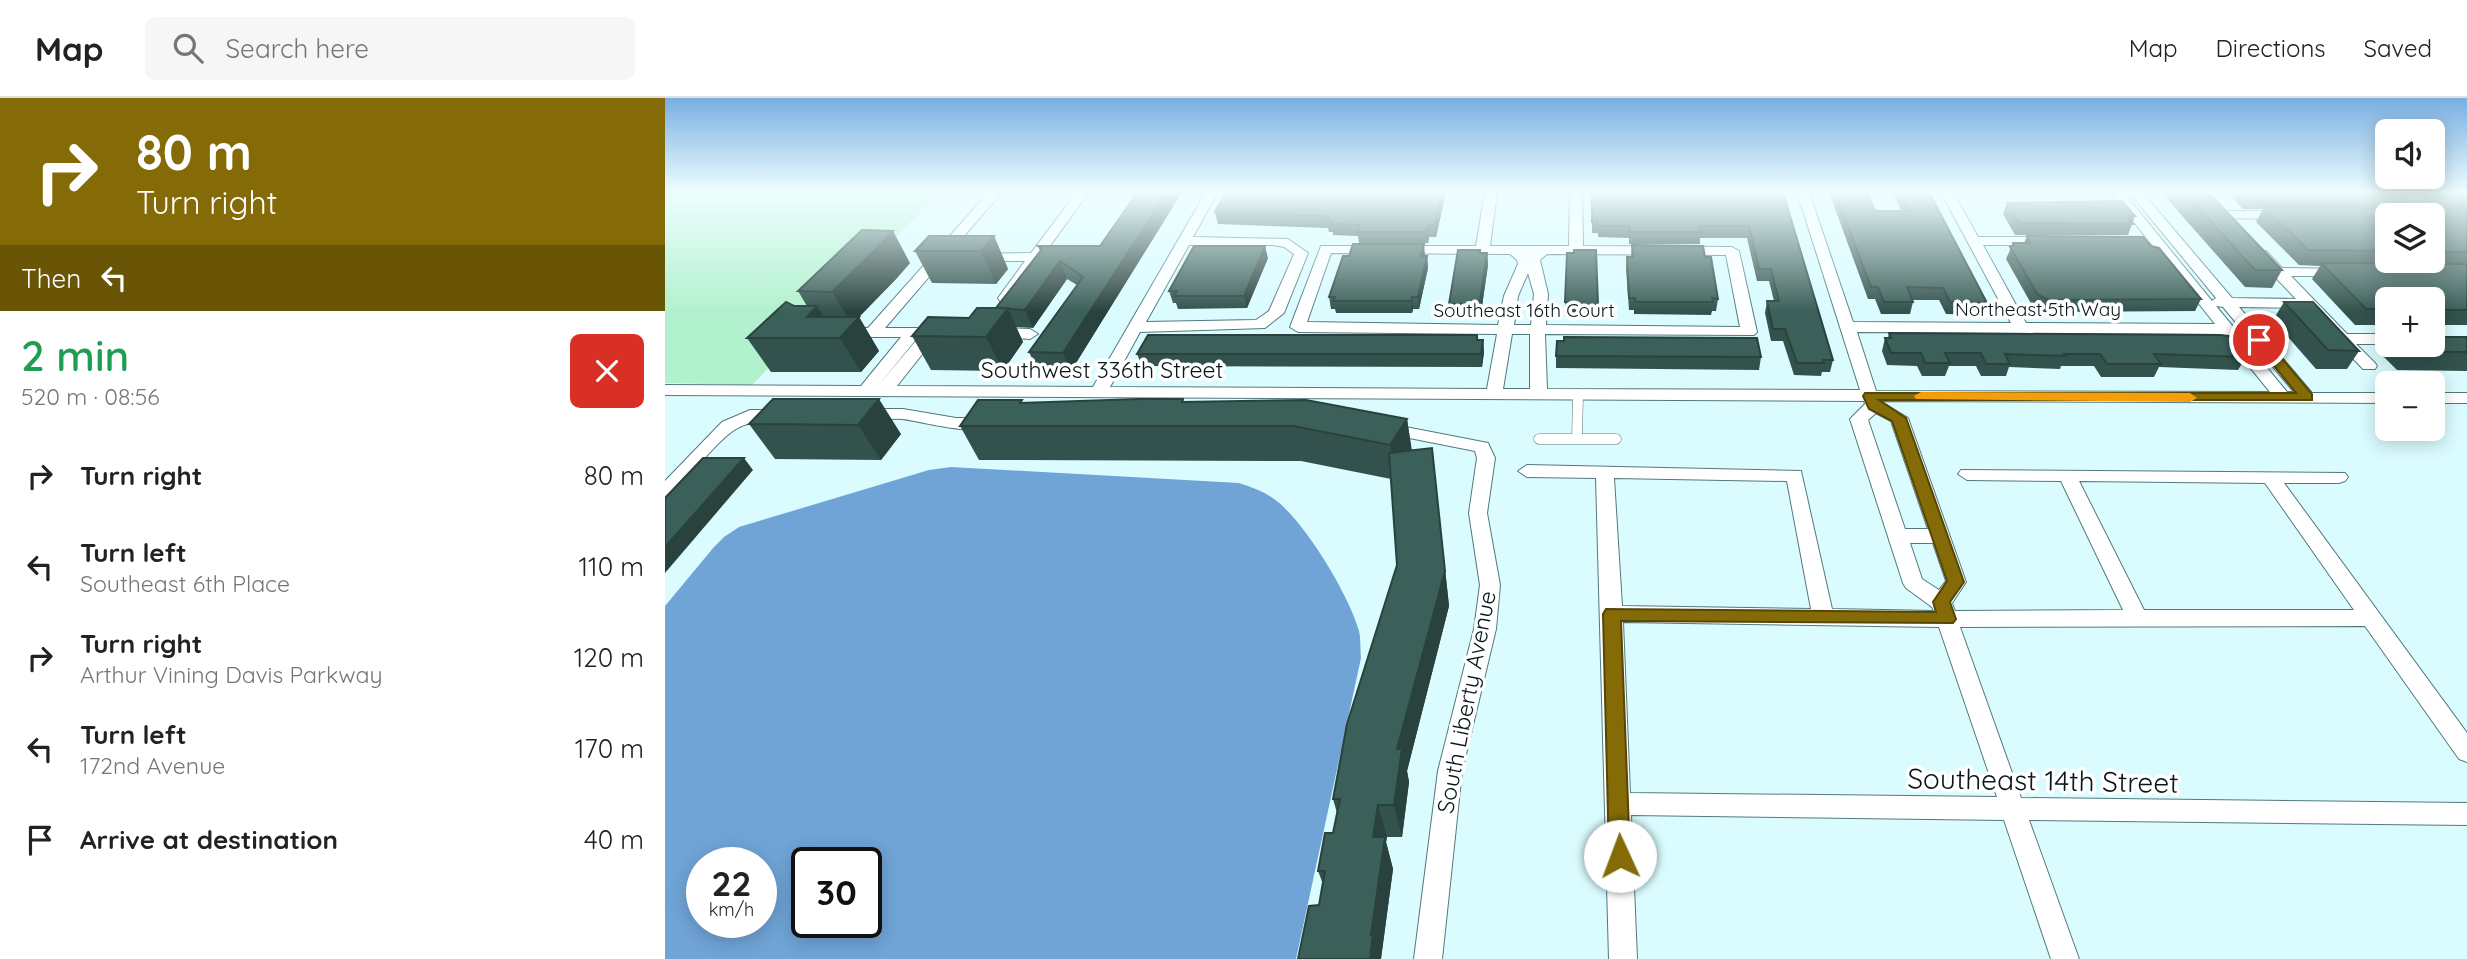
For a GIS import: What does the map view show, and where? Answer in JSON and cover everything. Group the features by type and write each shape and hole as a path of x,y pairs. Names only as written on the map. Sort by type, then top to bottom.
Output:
{"street":[{"path":"872,333 953,257 969,232"},
{"path":"1030,334 987,322 1053,232"},
{"path":"1099,391 1189,232"},
{"path":"1485,232 1482,250 1515,251 1576,251 1576,232"},
{"path":"1816,232 1872,401 1899,418 1940,536 1955,582 1944,610"},
{"path":"1969,232 2021,328"},
{"path":"2143,232 2228,329 2283,398"},
{"path":"2169,232 2307,397"},
{"path":"2241,232 2369,366"},
{"path":"1135,327 1260,325 1276,313 1301,253 1288,243 1273,241 1184,241"},
{"path":"1974,241 2065,242"},
{"name":"Southeast 16th Court","path":"1482,250 1326,249 1298,327 1749,332 1732,251 1576,251"},
{"path":"1494,394 1514,284 1525,261 1515,251"},
{"path":"1544,251 1533,261 1541,303 1536,354 1539,394 1872,401 2375,398"},
{"path":"953,257 1035,257"},
{"path":"2279,272 2360,272"},
{"path":"1514,284 1530,282 1539,286"},
{"path":"2205,302 2309,304"},
{"name":"Northeast 5th Way","path":"1847,327 2228,329"},
{"path":"826,332 955,333"},
{"path":"866,390 913,333"},
{"path":"885,390 931,333"},
{"path":"2343,339 2375,339"},
{"name":"Southwest 336th Street","path":"665,390 1539,394"},
{"path":"956,423 979,391"},
{"path":"2445,398 2467,398"},
{"path":"1872,401 1859,419 1913,583 1944,610 2065,959"},
{"path":"847,414 903,414 956,423 1000,421"},
{"path":"665,492 728,426 739,419 750,415 806,415"},
{"name":"South Liberty Avenue","path":"1363,424 1482,447 1486,458 1478,513 1490,584 1485,629 1450,771 1428,959"},
{"path":"1527,471 1795,475 1823,615"},
{"path":"1605,472 1623,959"},
{"path":"1967,474 2339,477"},
{"path":"2067,475 2137,617"},
{"path":"2270,477 2467,752"},
{"path":"1897,536 1940,536"},
{"path":"1612,614 1823,615 1944,610 2137,617 2371,618"},
{"name":"Southeast 14th Street","path":"1618,804 2467,814"}],"lane":[{"path":"1577,439 1578,394"},
{"path":"1539,439 1616,439"}],"green space":[{"path":"665,232 901,232 752,385 665,383"}],"water":[{"path":"951,467 1239,483 1274,499 1299,523 1324,559 1346,598 1360,634 1361,658 1296,959 665,959 665,606 714,547 739,527 929,470"}],"building":[{"path":"860,232 892,232 832,292 798,291"},
{"path":"1110,232 1141,232 1063,353 1029,352 1083,277 1060,261 1025,310 996,308 1042,249 1038,246 1100,246"},
{"path":"1750,232 1795,232 1833,360 1823,360 1824,363 1797,363 1785,329 1773,329 1767,301 1779,301 1771,269 1759,269"},
{"path":"1850,232 1950,232 1987,303 1950,302 1943,288 1907,287 1913,302 1884,302 1878,287 1871,287"},
{"path":"2221,232 2246,232 2282,270 2255,270"},
{"path":"2290,232 2375,232 2375,251 2308,250"},
{"path":"2445,232 2467,232 2467,252 2445,252"},
{"path":"929,236 994,236 981,251 915,251"},
{"path":"2027,236 2143,237 2151,246 2159,248 2201,299 2049,300 2038,295 2010,247 2013,243 2030,243"},
{"path":"1353,244 1424,244 1421,256 1427,256 1418,297 1412,297 1411,301 1333,301 1335,297 1329,297 1343,256 1349,256"},
{"path":"1632,245 1703,246 1705,257 1711,257 1718,299 1712,298 1713,302 1635,302 1635,298 1629,298 1627,257 1633,257"},
{"path":"1194,246 1265,246 1244,296 1174,296 1177,291 1169,291"},
{"path":"1458,250 1480,250 1480,253 1487,253 1480,301 1473,301 1472,304 1449,304"},
{"path":"1574,250 1596,250 1598,305 1572,305 1573,302 1565,302 1567,253 1574,253"},
{"path":"2321,263 2375,263 2375,273 2445,273 2445,264 2467,264 2467,310 2445,310 2445,287 2375,287 2375,309 2366,309"},
{"path":"786,302 794,306 817,306 807,317 859,317 840,338 747,338"},
{"path":"2284,302 2313,302 2359,351 2328,350"},
{"path":"977,308 1008,308 986,337 912,336 928,317 969,318"},
{"path":"1889,333 2219,335 2229,336 2246,357 2154,354 2161,364 2107,364 2100,354 2005,354 2010,364 1986,364 1981,353 1945,353 1950,363 1925,363 1921,353 1891,353 1885,338 1891,338"},
{"path":"1148,335 1477,335 1477,340 1483,340 1481,354 1137,354"},
{"path":"1564,337 1757,338 1761,357 1556,356 1557,341 1564,341"},
{"path":"2445,337 2467,337 2467,352 2445,352"},
{"path":"773,399 879,399 858,425 749,424"},
{"path":"1183,399 1182,402 1306,400 1407,419 1390,445 1293,426 960,426 978,400 1022,400 1020,403"},
{"path":"1432,448 1445,571 1397,749 1402,749 1394,805 1378,805 1373,837 1385,837 1370,959 1298,959 1309,906 1319,905 1325,871 1318,871 1325,833 1333,833 1340,799 1333,799 1347,724 1397,565 1389,453"},
{"path":"703,458 744,458 665,547 665,498"}],"slow traffic":[{"path":"1921,396 2190,398"}],"route":[{"path":"1620,856 1612,614 1823,615 1947,619 1941,602 1955,582 1940,536 1899,418 1874,405 1870,396 2307,397 2259,340"}]}
